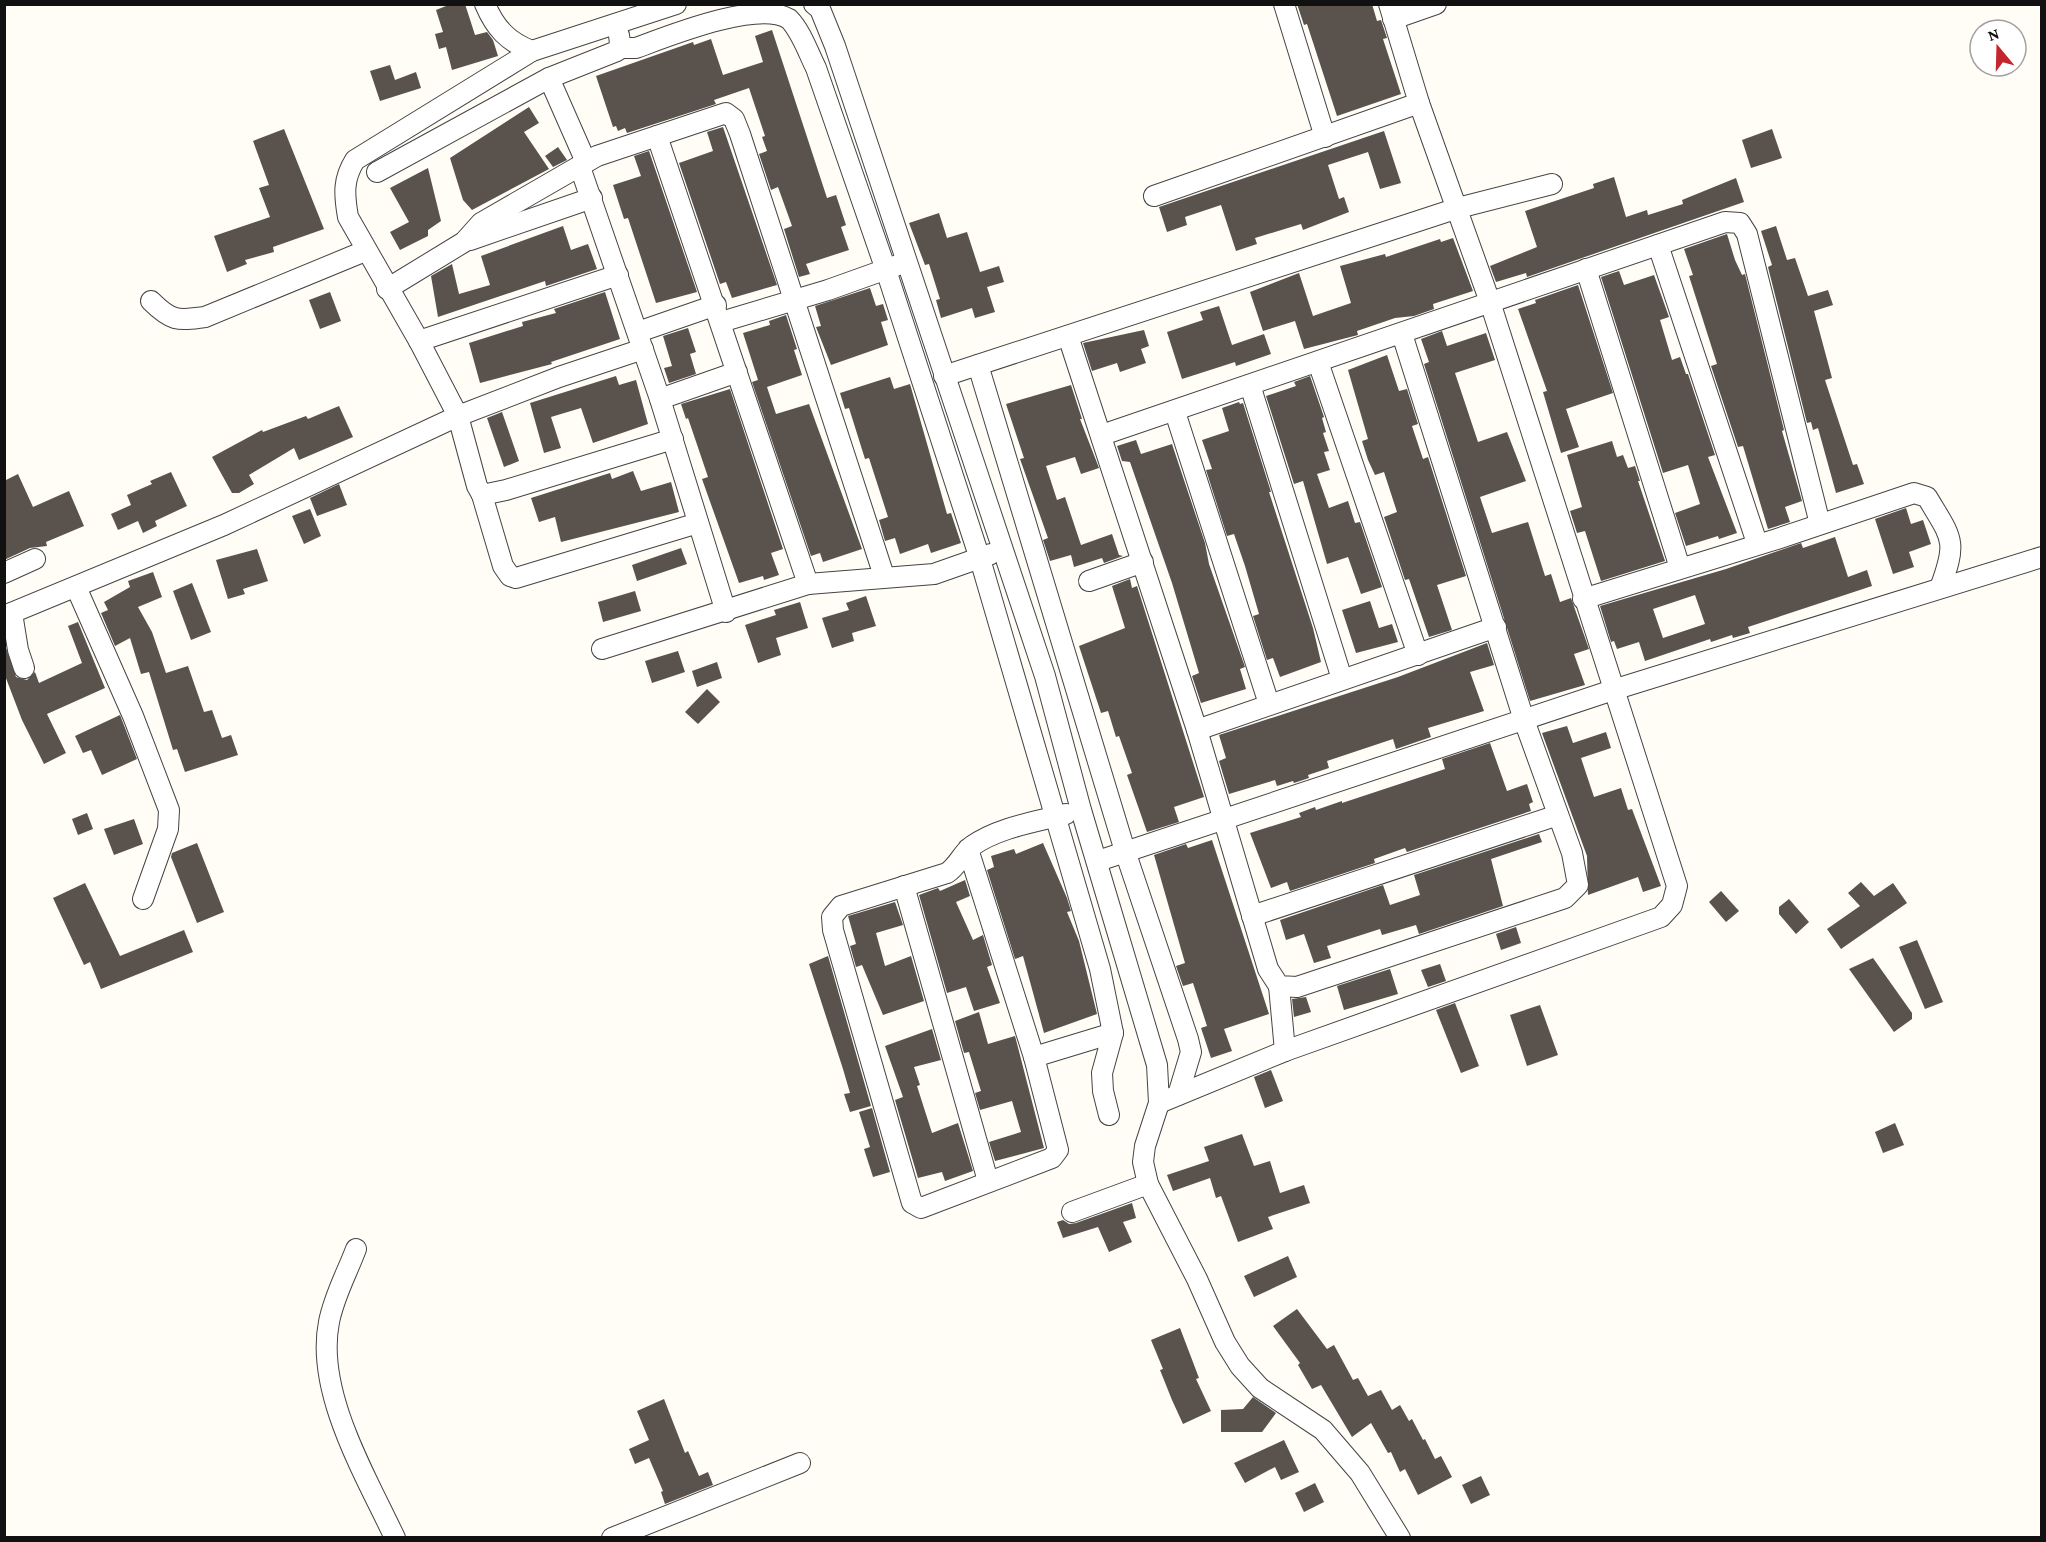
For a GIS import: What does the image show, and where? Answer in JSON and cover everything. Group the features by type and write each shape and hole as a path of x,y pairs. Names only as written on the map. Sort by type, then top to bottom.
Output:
{"street":[{"path":"485,4 500,32 514,44 532,51"},
{"path":"676,4 532,51 355,160 346,174 345,197 348,217 365,251 419,341 458,416 477,486 482,495 504,566 510,576 516,578 698,523"},
{"path":"814,4 820,9 835,46 1045,676 1081,810 1157,1065 1159,1103 1145,1146 1143,1162 1148,1184 1197,1279 1225,1342 1240,1366 1260,1388 1323,1430 1360,1473 1400,1538"},
{"path":"1284,4 1325,137"},
{"path":"1159,1103 1286,1051 1661,917 1671,905 1677,886 1583,599 1490,302 1419,104 1391,12 1437,4"},
{"path":"377,172 549,78 611,55 620,48 636,48 748,7 781,12 791,20 816,68 931,406 980,559 1078,893 1100,969 1113,1034 1102,1073 1103,1091 1109,1115"},
{"path":"616,24 620,48"},
{"path":"549,78 583,164 592,198 660,399 726,612"},
{"path":"1154,196 1419,104"},
{"path":"464,242 482,223 583,164 726,113 734,119 884,576"},
{"path":"657,136 719,314 808,584"},
{"path":"944,376 1458,208 1552,183"},
{"path":"387,289 464,242 592,198"},
{"path":"1102,435 1175,412 1725,222 1740,223 1748,234 1820,524"},
{"path":"1658,245 1757,543"},
{"path":"152,301 167,318 185,320 205,317 365,251"},
{"path":"24,668 8,615 224,525 458,416 559,377 640,341 719,314 794,300 886,270 906,261"},
{"path":"1586,269 1680,568"},
{"path":"419,341 618,275"},
{"path":"1279,986 1297,987 1565,898 1578,885 1572,853 1524,720 1401,334"},
{"path":"1068,336 1197,730 1268,969 1279,986 1286,1051"},
{"path":"1318,362 1418,655"},
{"path":"978,365 1125,851 1191,1052 1178,1095"},
{"path":"660,399 737,372"},
{"path":"1250,385 1342,679"},
{"path":"931,406 952,398"},
{"path":"1175,412 1269,704"},
{"path":"482,495 506,490 672,439"},
{"path":"1583,599 1914,493 1927,497 1952,539 1951,558 1940,588"},
{"path":"602,649 726,612 808,584 884,576 934,574 1002,550"},
{"path":"1098,861 1613,690 2042,557"},
{"path":"4,573 35,559"},
{"path":"1010,572 1039,562"},
{"path":"1089,581 1143,562"},
{"path":"76,587 133,716 169,810 168,829 143,899"},
{"path":"1197,730 1496,627"},
{"path":"969,849 1034,1057 1058,1150 1052,1158 921,1208 912,1203 833,930 832,917 841,906 947,873 956,867 969,849 998,832 1081,810"},
{"path":"1252,916 1557,815"},
{"path":"1078,893 1104,884"},
{"path":"904,886 988,1181"},
{"path":"1034,1057 1113,1034"},
{"path":"1072,1212 1148,1184"},
{"path":"356,1249 328,1323 327,1357 340,1419 395,1538"},
{"path":"612,1538 800,1463"}],"building":[{"path":"451,4 465,4 475,35 487,32 493,40 498,56 452,70 446,47 439,49 435,34 443,32 436,10"},
{"path":"1297,4 1372,4 1377,21 1381,20 1387,38 1383,39 1401,94 1337,116 1307,24 1304,25"},
{"path":"772,30 827,198 836,195 846,225 841,227 849,250 806,264 810,274 799,277 784,229 792,226 778,187 771,190 759,154 767,151 762,137 765,136 749,88 714,100 716,104 627,133 625,128 618,131 616,126 613,127 596,76 693,42 694,45 711,39 723,75 763,62 755,36"},
{"path":"390,65 395,80 416,72 421,88 380,101 370,71"},
{"path":"529,107 539,123 524,132 549,169 472,210 463,200 450,158"},
{"path":"723,127 777,285 732,298 726,282 720,284 679,163 713,151 707,132"},
{"path":"284,129 324,229 273,247 274,252 245,260 247,264 227,272 214,236 270,217 259,188 269,185 253,141"},
{"path":"1772,129 1782,158 1751,168 1742,140"},
{"path":"1384,131 1401,183 1380,189 1368,152 1328,165 1339,199 1344,197 1349,212 1303,230 1301,224 1255,238 1257,244 1236,251 1221,205 1185,217 1187,225 1167,232 1159,207"},
{"path":"558,147 567,160 553,167 545,156"},
{"path":"649,151 697,292 656,303 628,218 624,219 613,185 641,176 634,156"},
{"path":"428,168 441,221 428,230 428,236 400,250 390,232 409,222 390,188"},
{"path":"1614,177 1626,217 1647,210 1648,215 1683,204 1682,200 1736,178 1744,202 1527,277 1526,273 1496,282 1490,266 1537,247 1525,211 1594,188 1593,184"},
{"path":"939,213 947,238 967,232 980,272 999,266 1004,282 987,287 995,312 975,318 972,308 941,318 936,300 940,299 929,264 925,265 909,223"},
{"path":"563,226 571,250 588,244 597,269 546,286 545,281 438,317 431,276 452,264 459,294 490,285 481,256"},
{"path":"1776,226 1787,260 1795,258 1808,296 1828,290 1833,305 1814,311 1832,378 1825,380 1853,465 1857,464 1864,484 1836,493 1818,428 1813,430 1811,422 1807,423 1768,267 1772,265 1761,231"},
{"path":"1727,234 1735,260 1742,275 1745,274 1784,430 1782,431 1802,501 1785,507 1790,522 1768,529 1743,446 1738,447 1711,366 1717,364 1689,276 1693,275 1684,249"},
{"path":"1453,238 1473,291 1433,304 1434,309 1414,316 1395,318 1357,331 1358,335 1304,349 1295,321 1263,331 1250,292 1299,273 1313,316 1351,303 1340,266 1385,254 1386,257 1440,239 1441,242"},
{"path":"1619,271 1624,285 1654,275 1669,317 1660,320 1672,360 1680,357 1686,374 1688,374 1715,455 1708,457 1737,533 1686,546 1675,513 1700,504 1688,465 1663,473 1601,277"},
{"path":"1578,285 1613,393 1566,409 1579,447 1561,453 1543,392 1547,391 1518,309 1536,303 1535,300"},
{"path":"870,288 876,306 883,304 888,320 881,322 888,345 831,365 816,327 821,326 815,306"},
{"path":"330,292 341,321 320,329 309,300"},
{"path":"605,292 620,339 551,362 552,364 480,383 469,343 523,326 522,322 556,313 554,309"},
{"path":"1219,306 1232,345 1264,334 1271,354 1236,366 1235,362 1182,379 1167,332 1203,320 1200,312"},
{"path":"786,315 797,349 794,350 802,375 767,387 776,414 809,404 862,549 823,562 820,553 811,556 752,382 758,380 743,333 770,325 769,321"},
{"path":"688,328 696,352 690,354 696,374 669,383 664,368 672,366 663,336"},
{"path":"1144,330 1149,346 1141,349 1146,363 1120,372 1117,363 1092,371 1083,343"},
{"path":"1442,331 1447,346 1486,333 1495,360 1455,373 1478,442 1507,432 1526,481 1480,497 1492,533 1528,522 1545,576 1551,574 1560,602 1571,598 1589,649 1574,654 1585,685 1530,701 1424,364 1429,362 1421,339"},
{"path":"1387,355 1399,391 1407,389 1418,424 1412,426 1423,459 1428,457 1466,576 1437,585 1452,630 1429,637 1409,579 1405,580 1384,517 1397,512 1384,472 1375,475 1368,460 1362,441 1368,439 1348,370"},
{"path":"616,376 619,385 636,380 648,424 593,443 581,408 551,417 561,448 544,453 530,403"},
{"path":"1310,376 1324,417 1322,418 1326,432 1323,433 1329,451 1324,452 1330,470 1317,474 1329,508 1348,501 1355,523 1360,522 1382,587 1361,594 1348,557 1327,564 1303,481 1294,484 1266,396 1296,386 1294,382"},
{"path":"890,377 894,389 910,384 947,514 951,513 961,543 931,553 928,544 900,554 895,538 885,541 879,520 888,517 869,458 865,459 849,408 845,409 840,393"},
{"path":"1071,385 1082,419 1080,419 1099,468 1081,474 1075,457 1046,466 1057,500 1065,497 1081,545 1112,534 1119,555 1123,556 1104,563 1102,558 1074,567 1071,555 1050,561 1043,540 1048,538 1020,459 1024,458 1006,404"},
{"path":"730,389 783,549 771,553 779,575 764,580 763,576 739,583 702,479 708,477 681,404"},
{"path":"1239,402 1243,403 1313,628 1321,662 1280,677 1273,658 1267,660 1253,616 1259,614 1245,566 1234,534 1227,536 1206,470 1212,469 1202,440 1229,431 1222,408"},
{"path":"339,406 353,437 299,460 294,448 249,475 254,484 239,493 232,493 212,457 262,430 263,432 306,416 308,419"},
{"path":"502,412 519,461 504,467 487,418"},
{"path":"1136,440 1141,454 1172,444 1205,543 1209,564 1245,667 1240,669 1246,689 1201,703 1192,676 1199,673 1172,583 1130,462 1122,461 1117,446"},
{"path":"1612,441 1617,457 1623,455 1628,468 1635,466 1665,561 1601,581 1585,531 1577,533 1570,511 1582,507 1567,455"},
{"path":"633,471 641,491 671,482 679,512 561,542 555,517 539,522 531,498 610,473 612,479"},
{"path":"171,472 187,506 155,521 157,526 143,533 138,521 118,530 111,514 131,505 127,495 152,484 150,481"},
{"path":"18,474 33,507 69,491 84,526 46,542 47,546 30,548 4,560 4,481"},
{"path":"339,484 347,505 317,516 310,498"},
{"path":"1906,508 1911,524 1923,520 1931,544 1909,552 1914,567 1893,574 1875,519"},
{"path":"310,509 321,536 304,544 292,516"},
{"path":"1835,537 1848,577 1867,570 1872,586 1748,627 1750,633 1733,638 1732,635 1711,642 1710,639 1645,661 1639,642 1617,649 1614,641 1611,642 1600,606 1726,569 1801,543 1803,548","holes":["1695,595 1705,624 1663,638 1653,609"]},
{"path":"681,548 687,564 637,581 632,565"},
{"path":"257,549 268,581 243,589 245,594 228,599 216,560"},
{"path":"153,572 162,597 138,607 152,632 166,673 188,666 204,712 212,710 222,738 231,735 238,755 185,772 177,749 173,750 149,672 141,674 130,638 115,646 101,613 108,610 104,602 130,587 128,581"},
{"path":"1130,579 1132,588 1137,586 1204,797 1174,807 1179,822 1147,832 1127,775 1132,773 1119,736 1116,737 1108,711 1101,713 1079,646 1125,628 1112,586"},
{"path":"192,583 211,632 191,640 173,591"},
{"path":"635,591 641,611 603,622 598,602"},
{"path":"866,596 876,626 852,633 854,641 832,648 822,618 849,610 846,603"},
{"path":"1370,601 1379,628 1392,624 1398,642 1356,653 1342,610"},
{"path":"800,602 808,628 776,638 781,655 758,663 745,625 776,615 774,610"},
{"path":"78,622 105,688 47,714 66,753 44,764 22,720 4,673 4,642 16,677 27,680 35,672 39,683 82,663 68,626"},
{"path":"1487,643 1494,665 1470,672 1484,711 1428,728 1431,737 1396,749 1393,739 1327,761 1329,768 1308,775 1309,778 1294,783 1293,781 1277,786 1275,780 1229,794 1219,761 1226,758 1219,735 1398,677"},
{"path":"678,651 685,672 652,683 645,661"},
{"path":"717,662 722,678 697,687 692,671"},
{"path":"707,689 720,702 698,724 685,712"},
{"path":"120,715 137,759 102,775 91,750 83,753 75,736"},
{"path":"1567,726 1573,743 1606,732 1611,748 1581,758 1594,797 1621,788 1628,810 1632,809 1661,886 1643,892 1638,877 1588,895 1587,856 1542,733"},
{"path":"1490,743 1507,791 1527,784 1533,802 1529,804 1531,811 1407,852 1405,848 1374,859 1375,863 1290,891 1287,882 1271,888 1250,833 1301,817 1299,813 1315,807 1316,810 1342,801 1342,803 1445,769 1442,759"},
{"path":"87,813 93,829 78,835 72,819"},
{"path":"134,819 143,844 114,855 104,829"},
{"path":"1539,834 1542,842 1491,859 1503,906 1419,934 1416,925 1382,935 1380,929 1327,946 1331,958 1314,963 1304,934 1286,940 1280,920 1383,885 1390,905 1420,895 1414,875"},
{"path":"1212,840 1269,1014 1224,1029 1232,1051 1211,1058 1201,1028 1207,1026 1193,983 1183,986 1176,966 1185,963 1154,855 1186,844 1188,848"},
{"path":"197,843 224,912 197,923 171,857 172,853"},
{"path":"1043,843 1067,898 1071,911 1067,912 1079,941 1097,1014 1044,1033 1023,956 1015,959 987,870 994,867 991,856 1014,849 1016,854"},
{"path":"965,880 970,896 956,902 973,940 983,935 992,965 987,967 1000,1003 974,1011 966,987 947,993 919,895 938,888 940,891"},
{"path":"1861,882 1874,896 1893,883 1907,903 1841,949 1827,929 1860,906 1848,893"},
{"path":"85,883 120,956 184,930 193,952 101,989 90,962 84,965 53,898"},
{"path":"1721,891 1739,911 1726,922 1709,902"},
{"path":"1789,899 1809,922 1796,934 1779,914 1779,907"},
{"path":"895,902 903,925 876,933 885,966 911,956 924,1001 883,1015 862,965 856,967 850,946 856,944 848,916"},
{"path":"1516,927 1521,943 1501,950 1496,934"},
{"path":"1917,940 1943,1002 1925,1009 1899,947"},
{"path":"828,956 871,1106 850,1112 844,1094 850,1093 809,964"},
{"path":"1873,958 1912,1013 1912,1019 1894,1032 1849,969"},
{"path":"1440,964 1446,981 1428,987 1421,970"},
{"path":"1390,969 1398,994 1344,1010 1337,986"},
{"path":"1306,997 1311,1012 1294,1017 1292,999"},
{"path":"1455,1003 1479,1066 1461,1073 1436,1010"},
{"path":"1540,1005 1558,1055 1527,1066 1510,1015"},
{"path":"979,1012 988,1044 1015,1036 1044,1148 995,1161 989,1142 1021,1132 1012,1101 980,1110 975,1093 981,1091 969,1052 964,1053 955,1021"},
{"path":"932,1029 941,1060 914,1067 920,1085 917,1086 932,1133 958,1123 973,1171 945,1181 942,1172 918,1178 895,1100 903,1097 885,1046"},
{"path":"1271,1070 1283,1101 1265,1108 1254,1077"},
{"path":"872,1108 890,1172 873,1177 864,1149 870,1147 859,1112"},
{"path":"1895,1123 1904,1145 1883,1153 1875,1132"},
{"path":"1242,1134 1254,1166 1270,1161 1280,1193 1304,1185 1310,1203 1268,1217 1273,1229 1238,1242 1221,1196 1216,1198 1210,1178 1173,1191 1167,1175 1209,1161 1204,1147"},
{"path":"1132,1203 1136,1218 1123,1222 1132,1242 1109,1252 1098,1227 1063,1238 1057,1222 1063,1220 1069,1224 1076,1223"},
{"path":"1288,1256 1297,1277 1254,1297 1244,1276"},
{"path":"1297,1309 1327,1349 1334,1345 1353,1380 1358,1378 1368,1396 1381,1390 1392,1410 1400,1405 1409,1421 1412,1419 1423,1440 1425,1439 1435,1459 1441,1456 1452,1477 1418,1495 1405,1469 1400,1472 1391,1452 1388,1453 1371,1423 1352,1437 1321,1385 1312,1389 1298,1365 1300,1363 1273,1326"},
{"path":"1180,1328 1199,1378 1196,1379 1211,1411 1183,1424 1160,1370 1163,1369 1151,1340"},
{"path":"1253,1397 1276,1413 1262,1432 1221,1432 1221,1410 1243,1409"},
{"path":"664,1399 685,1453 688,1451 699,1476 708,1472 713,1485 665,1504 661,1492 663,1491 649,1458 635,1464 629,1449 649,1440 637,1411"},
{"path":"1284,1440 1299,1472 1281,1480 1275,1467 1245,1483 1234,1463"},
{"path":"1481,1476 1490,1495 1471,1504 1462,1485"},
{"path":"1315,1483 1324,1502 1304,1512 1295,1493"}]}
